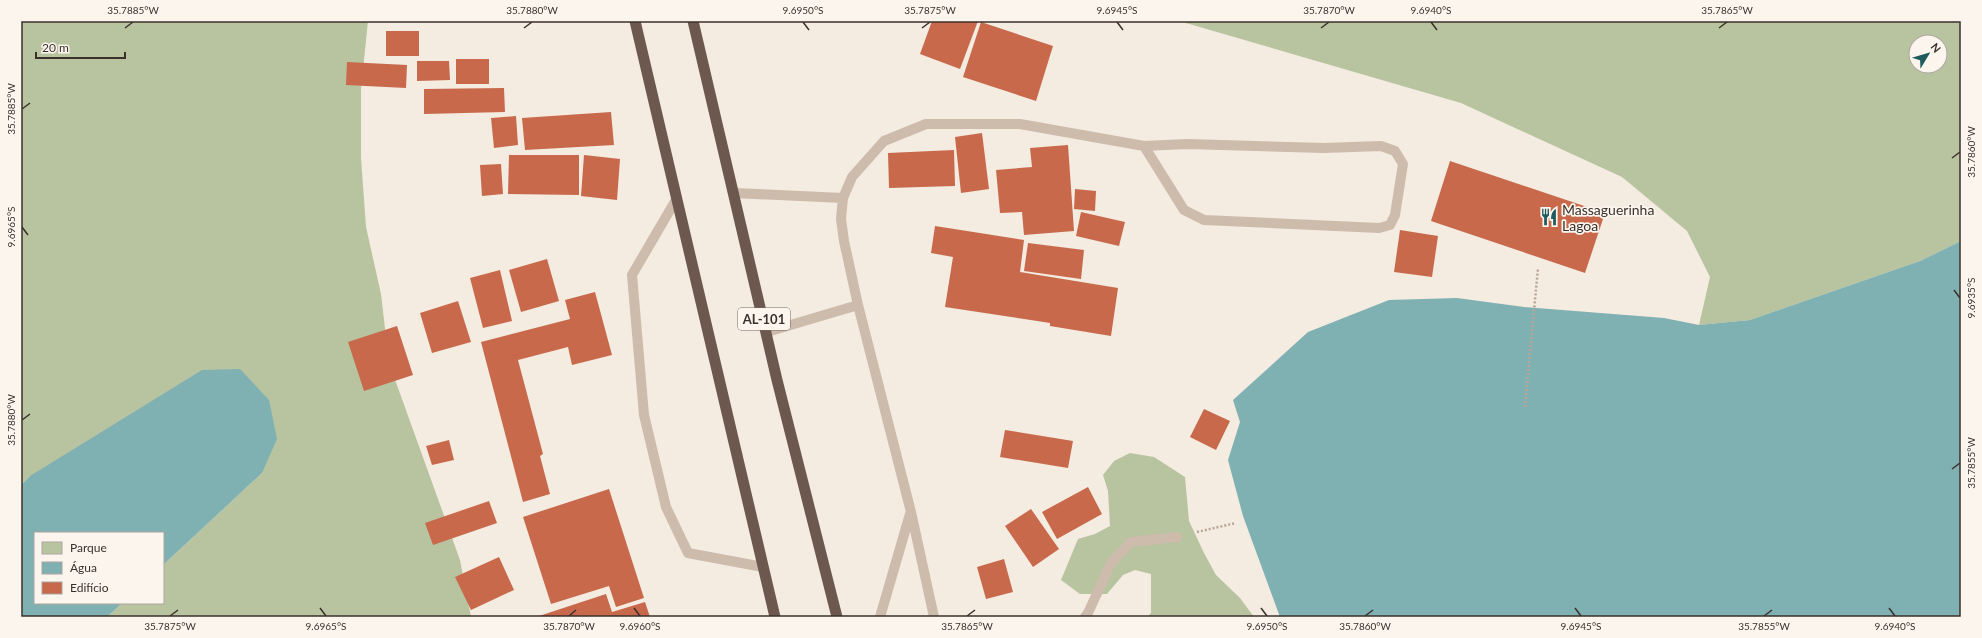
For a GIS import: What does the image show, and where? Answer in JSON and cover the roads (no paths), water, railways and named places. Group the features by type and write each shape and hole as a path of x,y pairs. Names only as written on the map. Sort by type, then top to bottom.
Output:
{"highway":[{"path":"635,21 774,617"},
{"name":"AL-101","path":"693,21 837,617"}],"lane":[{"path":"934,617 911,512 858,305 841,220 843,198 852,177 884,141 926,124 1020,124 1144,146 1187,144 1324,148 1381,146 1395,151 1403,164 1395,215 1390,225 1379,228 1204,220 1184,210 1144,146"},
{"path":"734,193 843,198"},
{"path":"676,198 632,275 644,415 666,507 688,553 763,567"},
{"path":"767,332 858,305"},
{"path":"880,617 911,512"},
{"path":"1085,617 1111,563 1131,542 1177,537"}],"water":[{"path":"1961,241 1961,617 1280,617 1243,516 1228,460 1240,422 1233,400 1308,332 1389,300 1457,298 1524,307 1664,318 1699,325 1750,320 1920,261"},
{"path":"240,369 269,400 277,439 262,473 164,564 164,532 34,532 34,604 121,604 107,617 21,617 21,485 30,476 202,370"}],"place":[{"name":"Massaguerinha Lagoa","path":"1549,217"}]}
